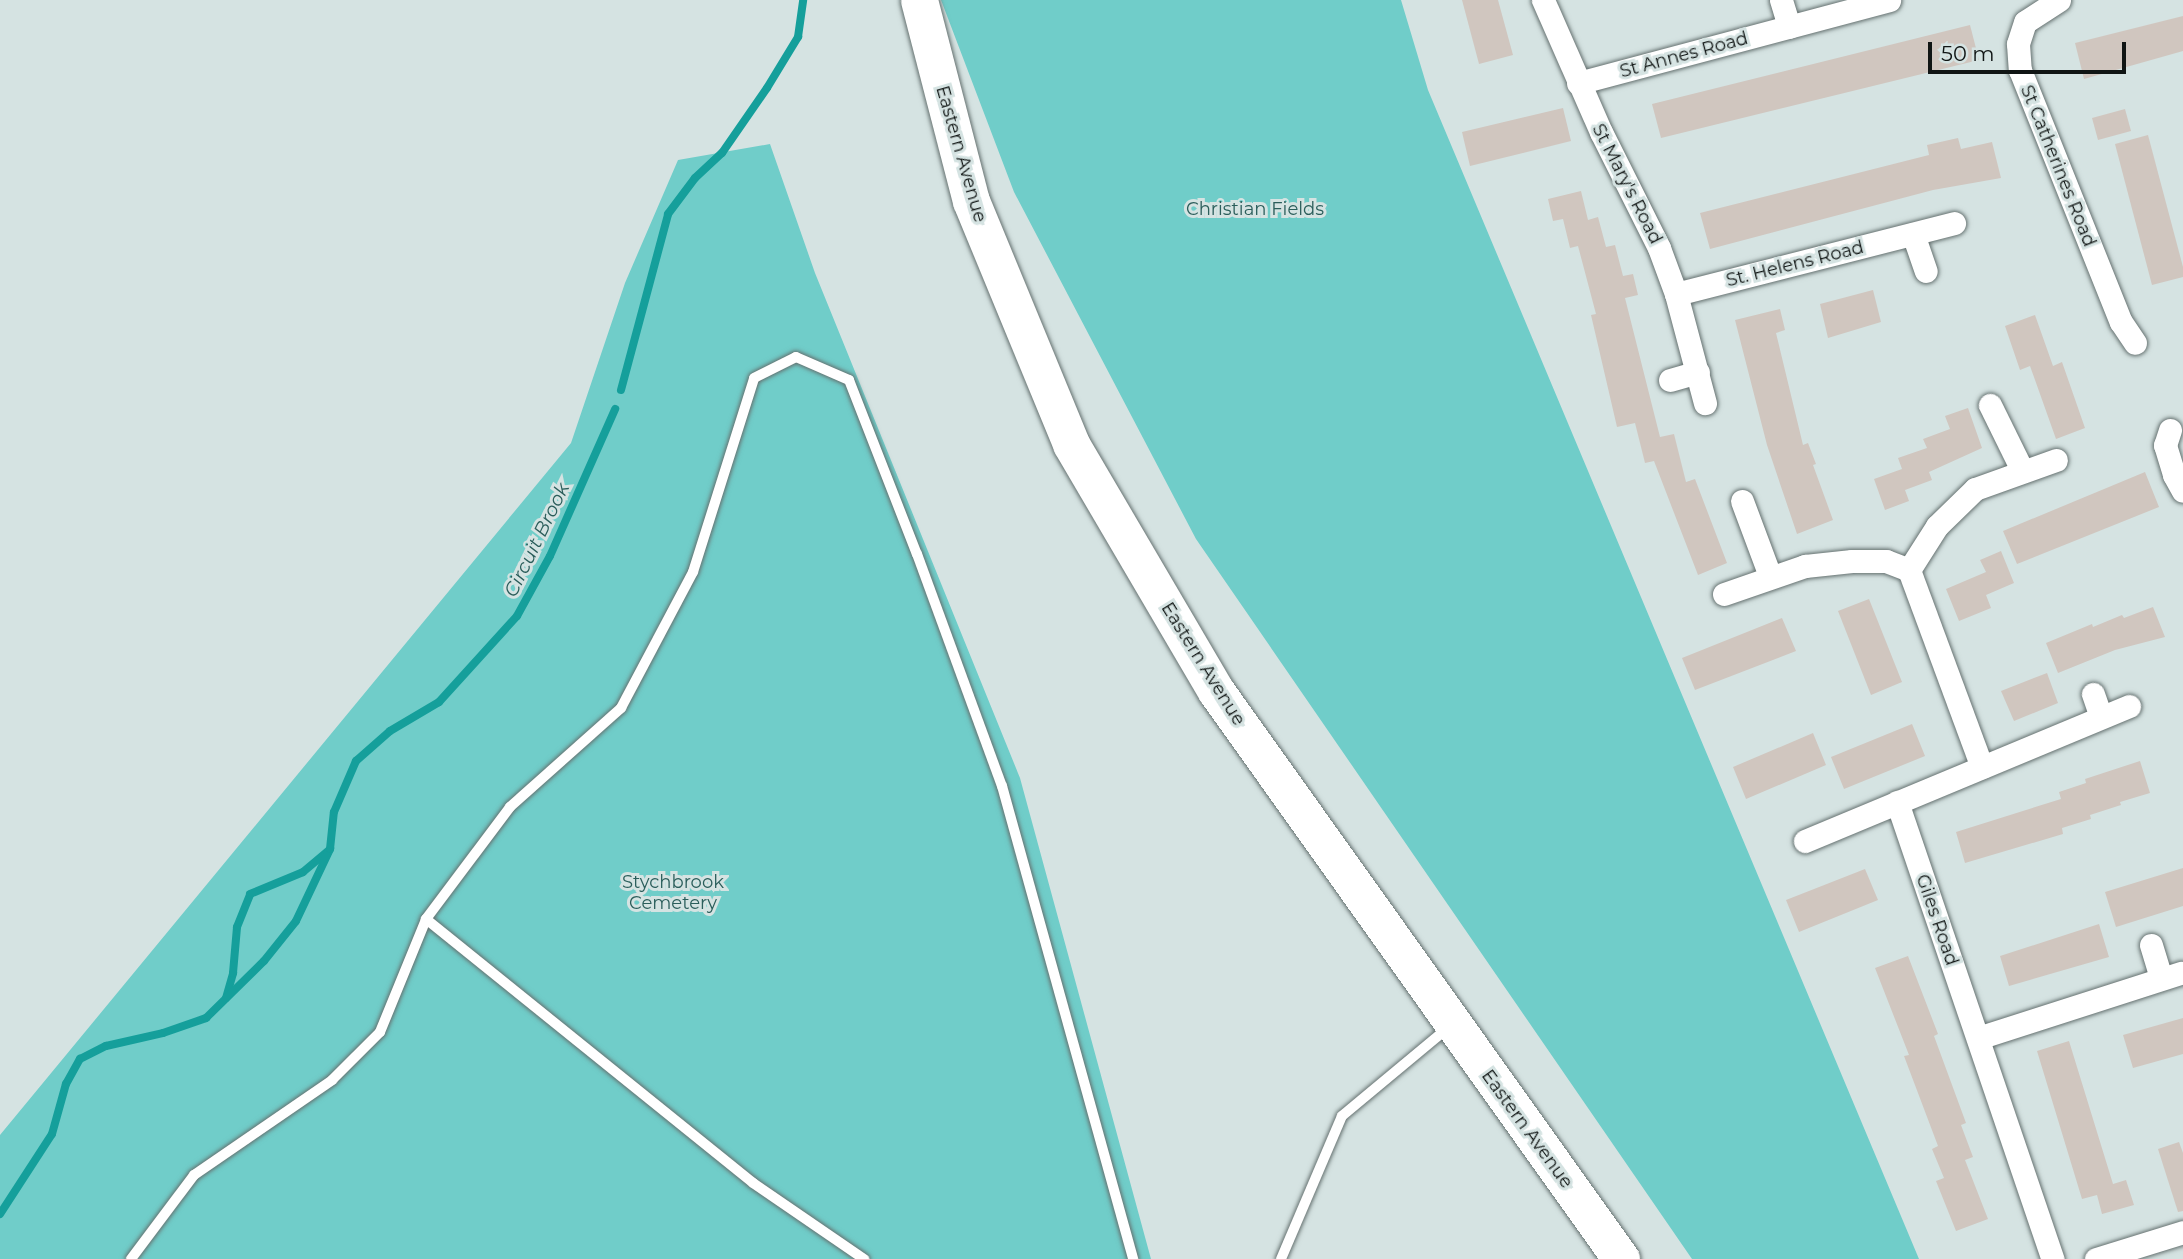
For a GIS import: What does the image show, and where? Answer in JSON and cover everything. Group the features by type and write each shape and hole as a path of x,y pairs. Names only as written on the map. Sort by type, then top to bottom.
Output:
{"highway":[{"name":"Eastern Avenue","path":"919,0 971,201 1070,444 1216,691 1451,1025 1621,1259"}],"street":[{"name":"St Mary's Road","path":"1543,0 1578,83 1660,248 1676,293 1705,403"},
{"path":"1782,0 1789,27"},
{"name":"St Annes Road","path":"1578,83 1889,0"},
{"name":"St Catherines Road","path":"2059,0 2025,22 2018,44 2020,70 2121,322 2135,343"},
{"name":"St. Helens Road","path":"1676,293 1954,223"},
{"path":"1913,234 1926,271"},
{"path":"1670,380 1698,372"},
{"path":"1990,405 2022,470"},
{"path":"2170,430 2165,444 2174,475 2183,491"},
{"path":"1909,569 1937,526 1975,489 2056,460"},
{"path":"1742,501 1770,576"},
{"path":"1724,594 1805,566 1886,561 1909,569"},
{"path":"1909,569 1982,767"},
{"path":"2093,694 2101,717"},
{"path":"1805,841 2129,705"},
{"name":"Giles Road","path":"1897,802 2053,1259"},
{"path":"1978,1038 2171,975 2151,945"},
{"path":"2096,1259 2121,1255 2183,1232"}],"lane":[{"path":"131,1259 194,1175 332,1080 380,1032 426,919 510,807 621,708 693,572 754,378 796,357 849,380 1002,786 1133,1259"},
{"path":"426,919 753,1183 864,1259"},
{"path":"1281,1259 1342,1116 1451,1025"}],"green space":[{"name":"Christian Fields","path":"941,0 1401,0 1428,90 1919,1259 1692,1259 1196,539 1014,192"},
{"name":"Stychbrook Cemetery","path":"770,144 815,273 1020,778 1151,1259 0,1259 0,1135 571,443 625,283 678,160"}],"building":[{"path":"1462,0 1498,0 1513,55 1479,64"},
{"path":"2183,16 2183,51 2084,79 2075,43"},
{"path":"1970,25 1979,60 1661,138 1652,104"},
{"path":"1563,108 1571,141 1470,166 1462,132"},
{"path":"2125,109 2131,131 2098,140 2092,118"},
{"path":"2148,135 2183,267 2183,277 2152,285 2115,144"},
{"path":"1958,138 1961,149 1992,142 2001,178 1933,190 1710,249 1700,213 1929,155 1927,145"},
{"path":"1581,191 1588,220 1598,217 1606,247 1615,245 1623,276 1633,274 1638,295 1625,298 1660,437 1674,434 1686,482 1695,479 1727,563 1698,575 1654,461 1645,463 1635,423 1617,427 1591,315 1596,314 1578,246 1570,248 1563,219 1553,221 1548,199"},
{"path":"1873,290 1881,322 1828,338 1820,304"},
{"path":"1780,309 1785,330 1776,333 1803,445 1808,443 1833,520 1797,534 1767,445 1735,320"},
{"path":"2035,315 2053,366 2062,362 2085,428 2056,439 2030,366 2020,370 2005,326"},
{"path":"1968,408 1982,448 1929,472 1932,480 1905,490 1909,501 1885,510 1874,479 1902,469 1898,458 1927,448 1923,439 1950,429 1945,416"},
{"path":"2145,472 2159,507 2017,564 2003,531"},
{"path":"2001,551 2014,583 1986,595 1991,608 1959,621 1946,589 1986,572 1980,560"},
{"path":"1869,599 1902,682 1871,695 1838,611"},
{"path":"2153,607 2165,637 2115,650 2058,673 2046,643 2092,624 2093,627 2122,615 2124,618"},
{"path":"1782,618 1796,651 1695,690 1682,658"},
{"path":"2047,673 2058,703 2014,721 2001,691"},
{"path":"1912,724 1925,756 1844,789 1831,757"},
{"path":"1813,733 1826,765 1746,799 1733,767"},
{"path":"2140,761 2150,793 2120,802 2121,805 2090,815 2091,819 2062,828 2063,834 1965,863 1956,832 2061,799 2059,792 2086,783 2085,779"},
{"path":"2183,868 2183,906 2116,927 2105,892"},
{"path":"1865,869 1878,900 1799,932 1786,900"},
{"path":"2099,924 2109,957 2009,986 2000,956"},
{"path":"1908,956 1938,1034 1934,1036 1966,1123 1961,1125 1973,1157 1965,1160 1988,1219 1956,1231 1936,1181 1944,1178 1932,1149 1938,1146 1904,1056 1909,1055 1875,968"},
{"path":"2183,1018 2183,1054 2133,1068 2123,1035"},
{"path":"2069,1041 2113,1184 2126,1180 2134,1205 2102,1214 2097,1195 2082,1199 2037,1051"},
{"path":"2179,1142 2183,1153 2183,1211 2178,1212 2158,1149"}],"waterway":[{"name":"Circuit Brook","path":"621,390 668,214 695,178 722,153 767,88 798,37 803,0"},
{"name":"Circuit Brook","path":"0,1214 52,1134 66,1084 80,1059 106,1046 163,1033 206,1018 264,961 296,921 330,849 334,812 356,761 390,731 439,702 517,616 550,556 615,409"},
{"path":"226,998 233,973 237,927 250,894 303,872 328,851"}]}
